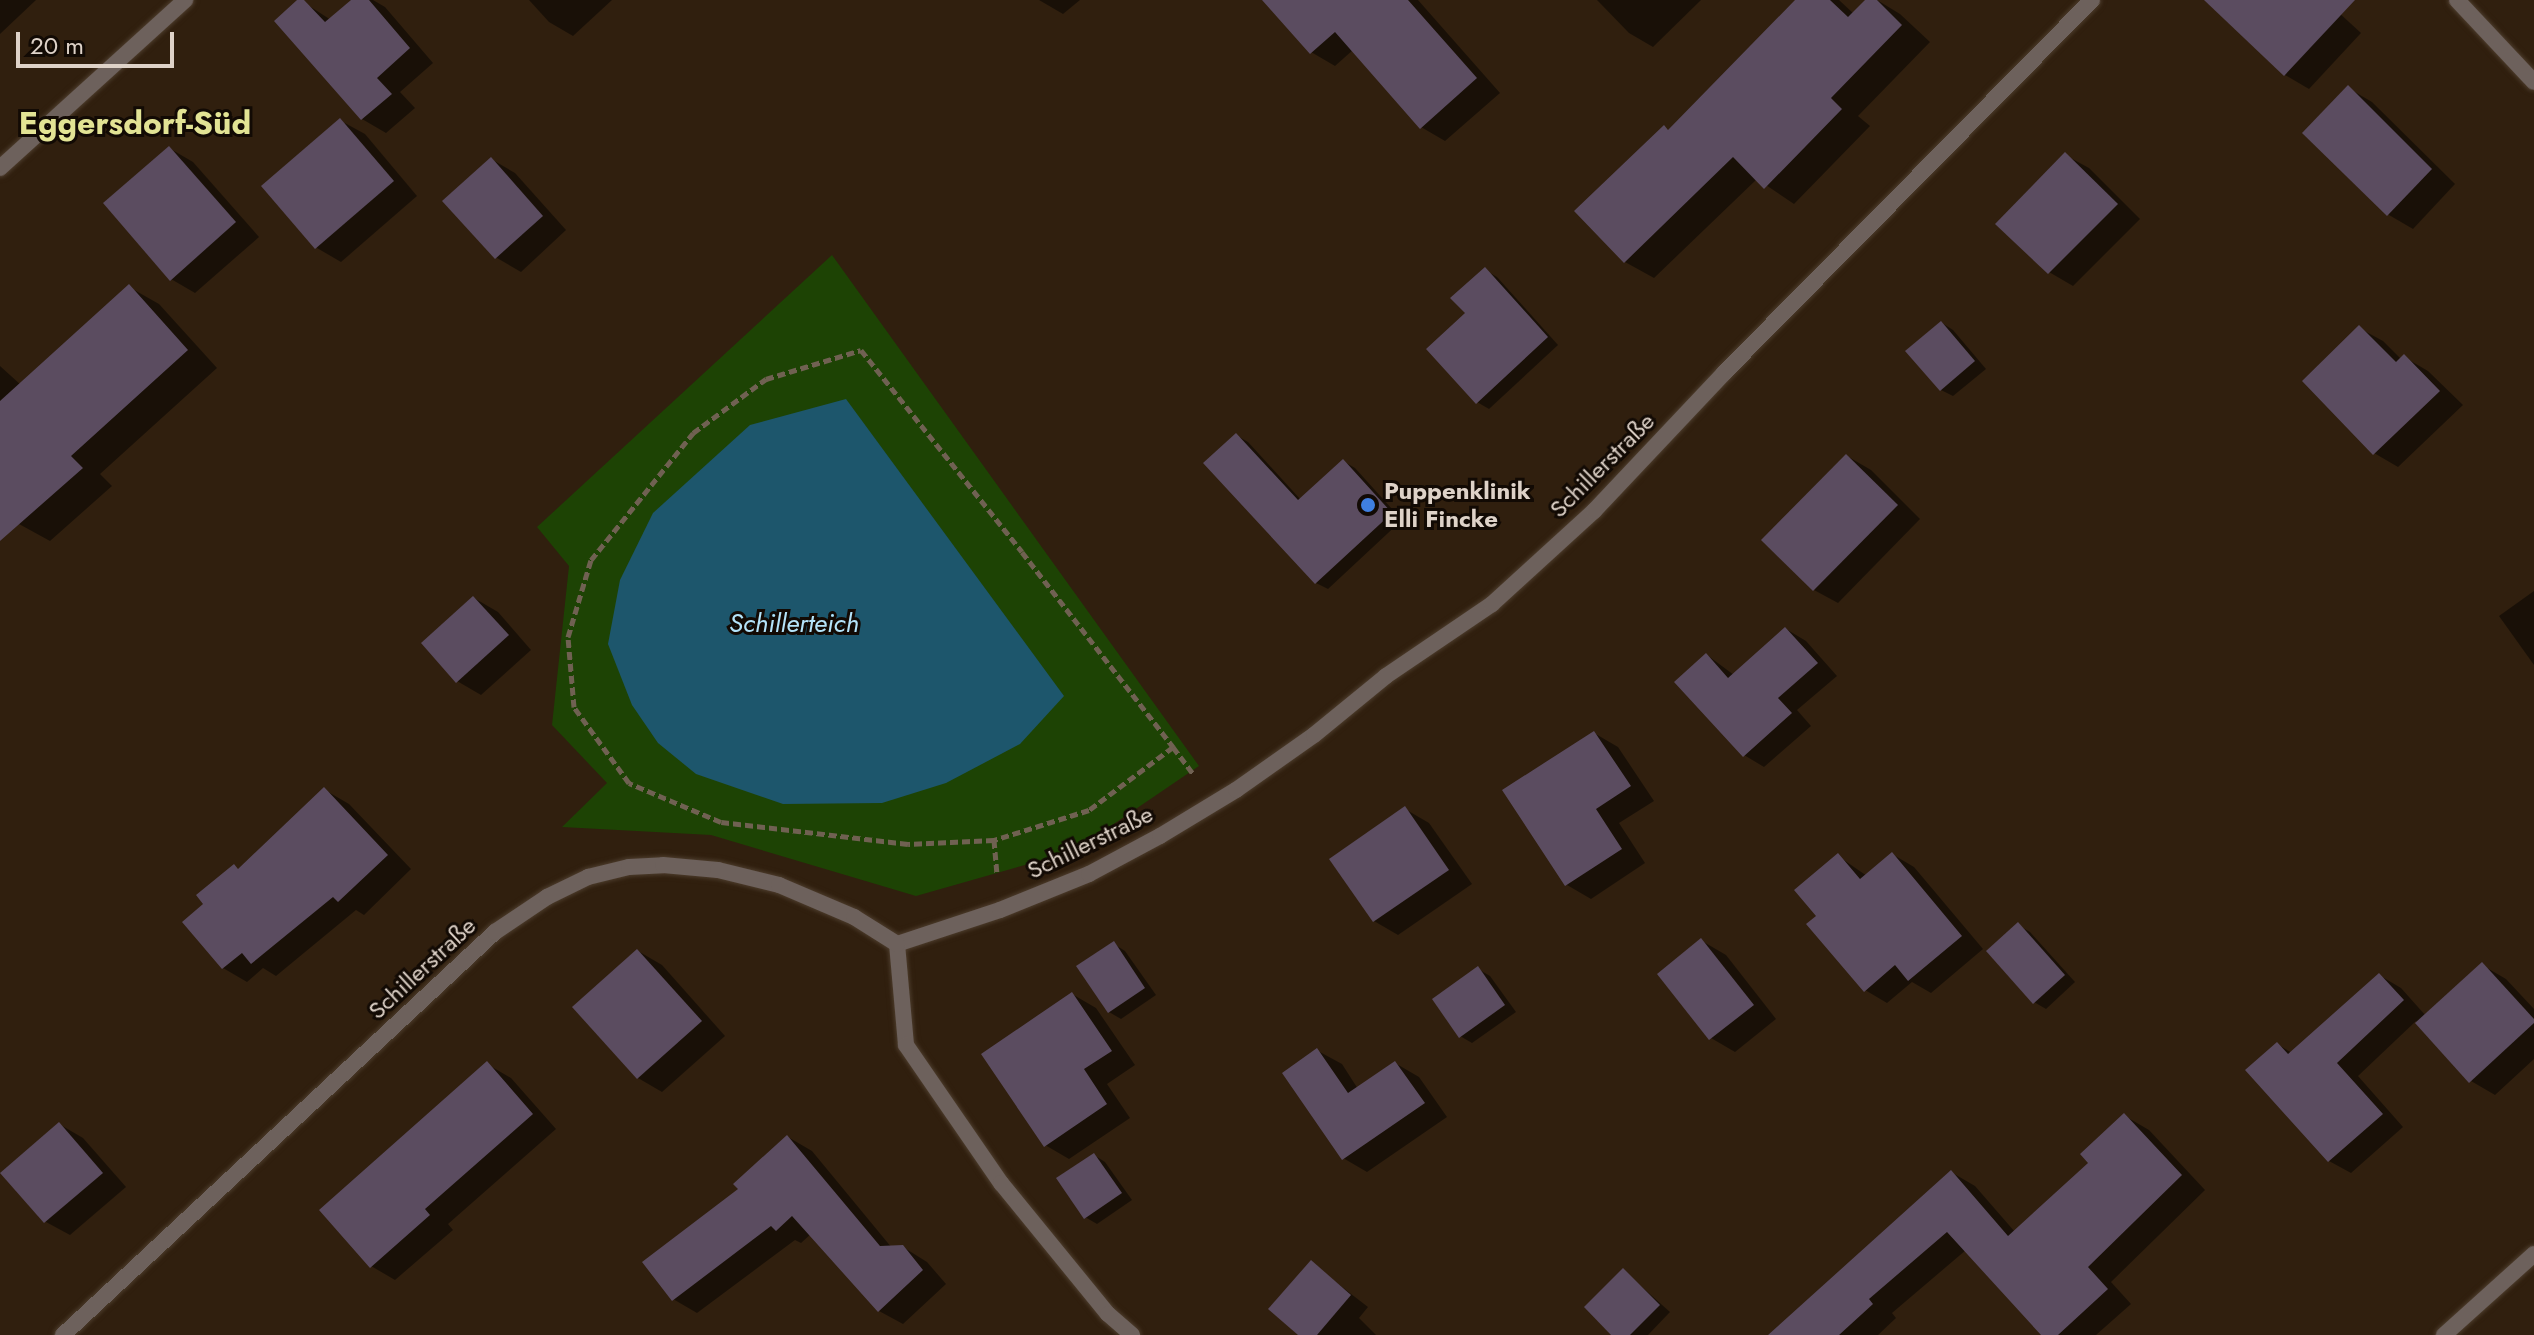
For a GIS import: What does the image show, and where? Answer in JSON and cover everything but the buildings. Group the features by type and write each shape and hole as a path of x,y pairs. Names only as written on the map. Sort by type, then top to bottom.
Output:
{"street":[{"path":"0,168 185,0"},
{"name":"Schillerstraße","path":"63,1335 495,932 547,897 588,877 629,867 663,865 718,870 779,885 854,917 897,944 1000,910 1089,874 1236,790 1314,735 1386,676 1492,604 1594,511 1724,373 2092,0"},
{"path":"2457,0 2534,82"},
{"path":"897,944 906,1045 1001,1183 1108,1314 1132,1335"},
{"path":"2444,1335 2534,1254"}],"path":[{"path":"861,350 1173,747 1089,810 994,840 908,844 721,822 629,783 574,707 568,637 591,560 693,433 766,379 861,350"}],"green space":[{"path":"832,255 1199,766 1074,851 916,896 711,835 562,827 607,783 552,725 569,566 537,527"}],"water":[{"name":"Schillerteich","path":"846,399 1064,696 1020,744 946,783 882,803 783,804 696,774 658,743 632,705 608,644 620,580 653,513 750,425"}],"place":[{"name":"Puppenklinik Elli Fincke","path":"1368,505"}],"district":[{"name":"Eggersdorf-Süd","path":"135,123"}]}
